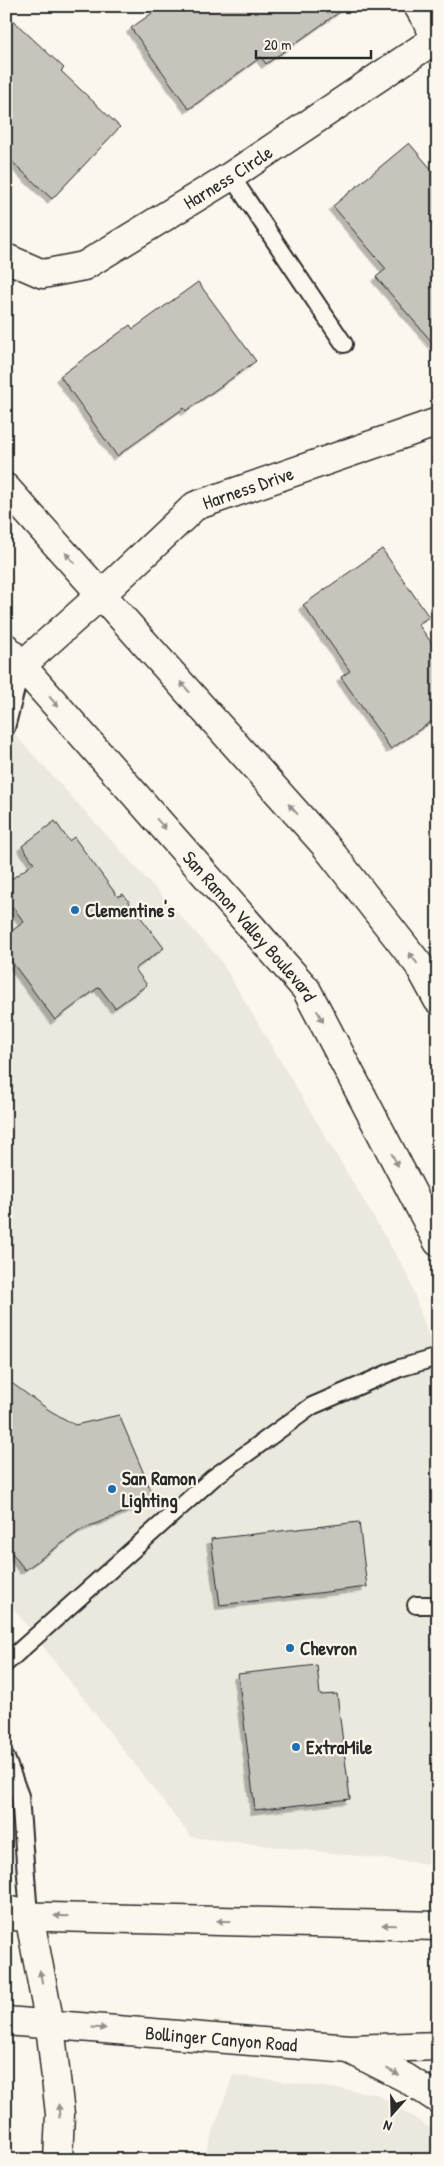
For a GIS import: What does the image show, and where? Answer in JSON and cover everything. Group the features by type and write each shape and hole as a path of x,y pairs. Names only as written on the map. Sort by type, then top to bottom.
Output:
{"main road":[{"name":"Harness Circle","path":"6,258 43,274 84,266 231,176 437,39 418,6"},
{"name":"Harness Drive","path":"12,660 102,594 195,506 438,422"},
{"path":"6,488 325,845 419,965 438,1000"},
{"name":"San Ramon Valley Boulevard","path":"12,660 306,989 438,1242"},
{"path":"58,2160 60,2114 50,2025 14,1914 438,1926"},
{"name":"Bollinger Canyon Road","path":"6,2021 350,2049 438,2046"},
{"path":"350,2049 406,2078 438,2099"}],"lane":[{"path":"231,176 344,344"},
{"path":"6,728 12,660"},
{"path":"6,1663 212,1478 312,1406 400,1368 438,1357"},
{"path":"416,1605 438,1605"},
{"path":"6,1758 20,1796 14,1914"}],"shaded area":[{"path":"6,725 219,958 408,1275 438,1364 438,1865 191,1837 6,1599"},
{"path":"233,2075 377,2094 430,2128 438,2141 438,2160 203,2160"}],"building":[{"path":"162,6 348,6 266,64 261,57 189,109 131,28"},
{"path":"6,14 64,68 61,71 120,127 52,199 6,156"},
{"path":"409,143 438,177 438,349 376,277 386,269 333,206"},
{"path":"198,282 256,361 186,411 184,408 117,456 60,376 130,325 133,329"},
{"path":"382,549 429,617 418,624 438,652 438,717 391,749 341,677 350,671 303,605"},
{"name":"Clementine's","path":"55,821 69,841 74,837 118,897 123,894 164,948 135,969 147,985 115,1008 99,987 55,1020 6,954 6,935 24,922 6,898 6,883 34,863 22,846"},
{"path":"6,1379 49,1410 75,1425 119,1415 155,1500 82,1529 25,1570 6,1545"},
{"path":"359,1522 367,1587 220,1605 211,1539"},
{"name":"ExtraMile","path":"317,1665 320,1695 337,1694 350,1799 255,1810 238,1674"}],"place":[{"name":"Clementine's","path":"75,910"},
{"name":"San Ramon Lighting","path":"112,1489"},
{"name":"Chevron","path":"290,1648"},
{"name":"ExtraMile","path":"296,1747"}]}
